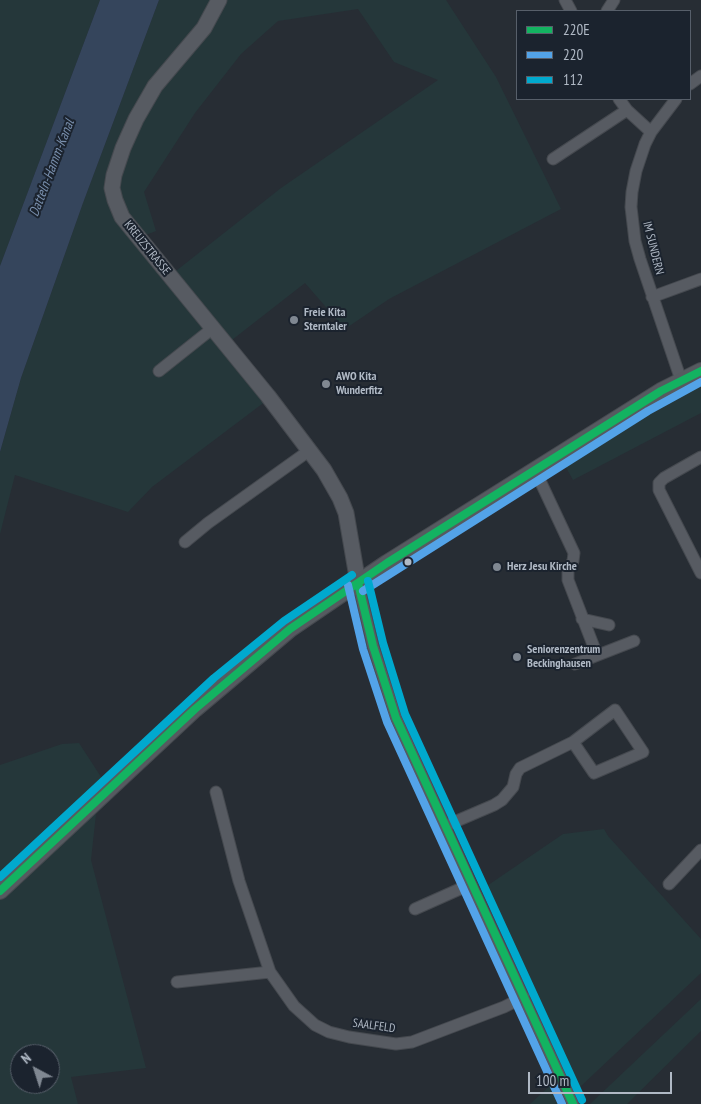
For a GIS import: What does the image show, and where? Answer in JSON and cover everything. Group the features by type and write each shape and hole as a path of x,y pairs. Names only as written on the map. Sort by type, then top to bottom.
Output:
{"main road":[{"path":"0,891 220,686 290,629 358,583 643,402 701,371"}],"street":[{"name":"KREUZSTRASSE","path":"219,0 204,28 165,72 146,100 123,148 114,175 112,188 115,200 122,217 310,450 340,498 346,513 358,583 374,646 396,718 573,1104"},
{"path":"620,100 627,110 651,132"},
{"name":"IM SUNDERN","path":"675,100 651,132 640,157 632,192 631,207 635,241 681,380"},
{"path":"552,159 627,110"},
{"path":"652,297 701,279"},
{"path":"159,371 213,328"},
{"path":"185,542 208,523 310,450"},
{"path":"701,457 664,478 659,483 659,490 701,574"},
{"path":"535,470 574,552 573,561 568,570 568,580 597,655"},
{"path":"582,619 609,625"},
{"path":"575,664 634,641"},
{"path":"445,826 494,805 508,794 513,787 516,774 520,768 573,742 615,710 643,752 594,773 573,742"},
{"name":"SAALFELD","path":"216,792 239,882 270,972 294,1006 315,1026 328,1032 349,1037 396,1044 421,1040 524,997"},
{"path":"670,884 701,850"},
{"path":"415,909 471,884"},
{"path":"177,982 270,972"}],"shaded area":[{"path":"0,0 100,0 0,266"},
{"path":"159,0 446,0 496,77 561,209 389,299 345,329 305,283 223,347 266,401 152,487 128,512 15,475 0,534 0,452 21,378 83,203","holes":["358,9 394,62 438,80 281,188 167,278 143,236 156,231 144,192 195,113 241,54 278,21"]},
{"path":"701,370 701,413 573,480 557,451"},
{"path":"79,743 115,796 96,814 91,860 146,1068 71,1077 78,1104 0,1104 0,765 62,744"},
{"path":"604,829 608,836 701,939 701,973 562,1104 530,1104 566,1071 481,890 563,834"},
{"path":"701,999 701,1031 627,1104 590,1104"}],"water":[{"name":"Datteln-Hamm-Kanal","path":"100,0 159,0 83,203 21,378 0,452 0,266"}],"transit line":[{"name":"220E","path":"0,891 195,709 290,629 387,563 567,450 661,391 701,371"},
{"name":"220","path":"363,591 648,411 701,382"},
{"name":"112","path":"0,877 214,678 284,621 352,575"},
{"name":"112","path":"368,581 383,643 405,714 582,1100"},
{"name":"220E","path":"358,583 373,646 396,718 573,1104"},
{"name":"220","path":"348,585 363,649 387,722 562,1104"}],"place":[{"name":"Freie Kita Sterntaler","path":"294,320"},
{"name":"AWO Kita Wunderfitz","path":"326,384"},
{"name":"Herz Jesu Kirche","path":"497,567"},
{"name":"Seniorenzentrum Beckinghausen","path":"517,657"}]}
